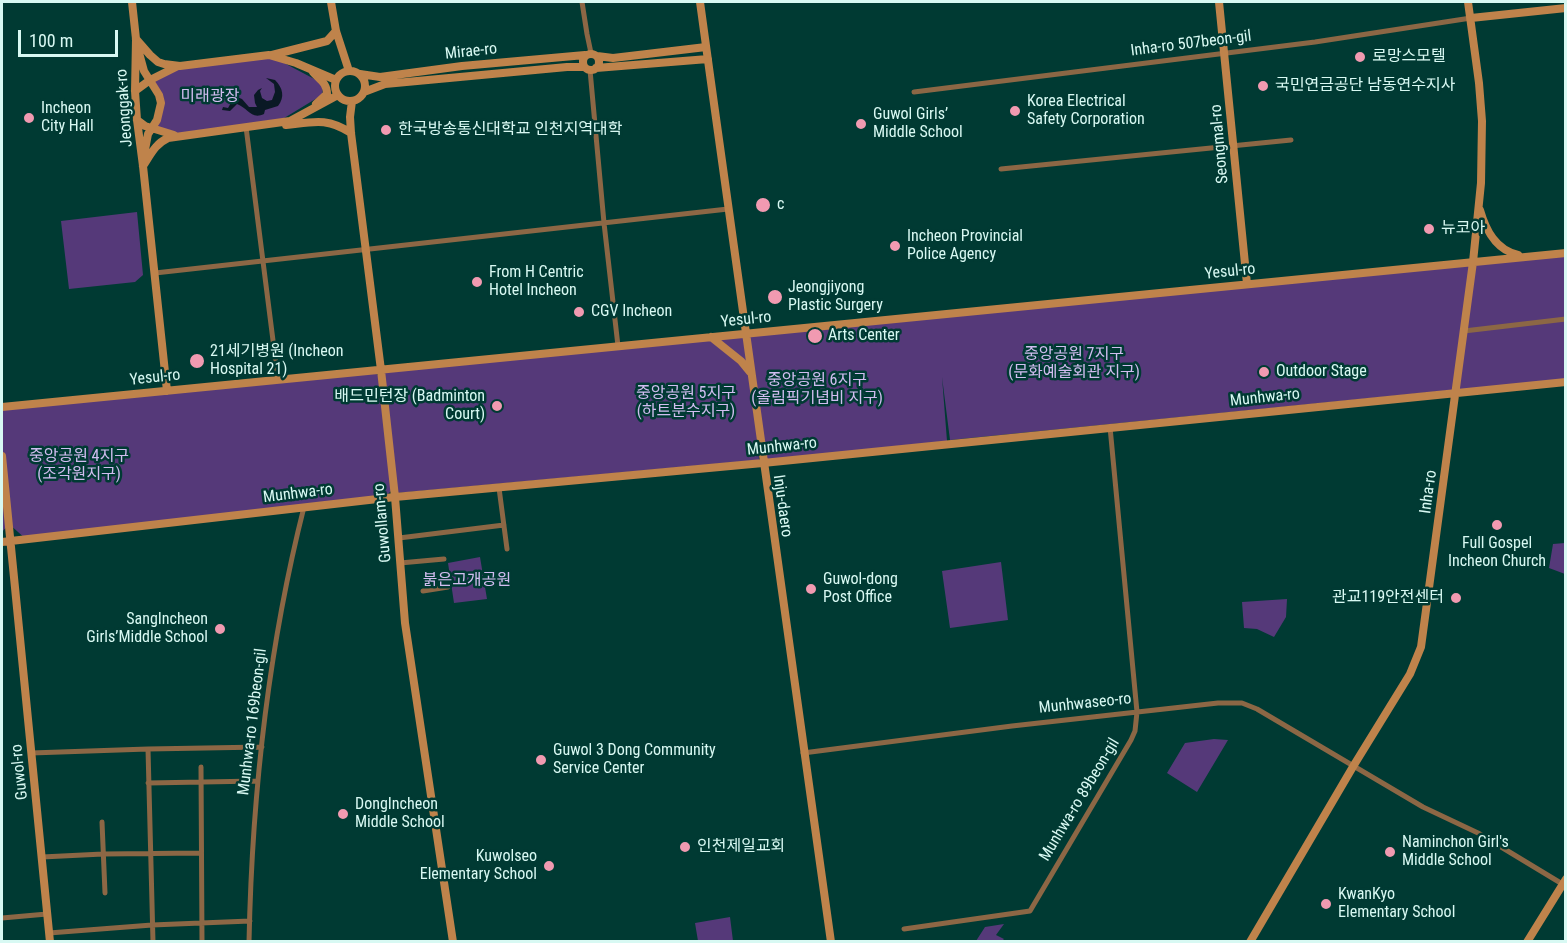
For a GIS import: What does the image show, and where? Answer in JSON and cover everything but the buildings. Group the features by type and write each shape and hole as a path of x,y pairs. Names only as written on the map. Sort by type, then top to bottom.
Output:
{"main road":[{"path":"132,2 136,39 150,56 164,64 180,66 269,55 327,41 336,30"},
{"path":"331,2 336,30 349,71"},
{"name":"Inju-daero","path":"700,2 831,942"},
{"name":"Seongmal-ro","path":"1219,2 1247,284"},
{"name":"Inha-ro","path":"1250,942 1410,674 1421,646 1479,205 1482,121 1468,2"},
{"path":"1471,18 1566,8"},
{"name":"Jeonggak-ro","path":"136,39 144,71 159,95 161,103 157,120 151,128 145,146 143,166"},
{"name":"Jeonggak-ro","path":"136,39 136,120 167,391"},
{"name":"Mirae-ro","path":"360,74 380,77 462,66 591,55 613,58 706,47"},
{"path":"269,55 336,80"},
{"path":"591,55 599,62 590,69 582,61 591,55"},
{"name":"Mirae-ro","path":"364,92 384,84 567,67 590,69 708,58"},
{"path":"135,91 150,80 180,66"},
{"path":"310,69 325,83 327,88 327,94 312,109"},
{"path":"349,71 360,74 364,80 364,92 352,101 344,100 338,95 335,87 336,80 341,74 349,71"},
{"path":"143,166 155,146 168,138 290,121 338,95"},
{"name":"Guwollam-ro","path":"352,101 351,133 395,497 405,623 453,942"},
{"path":"136,120 151,128 177,136"},
{"path":"276,123 283,125 323,121 340,126 351,133"},
{"path":"1479,205 1487,229 1498,245 1508,252 1532,256"},
{"name":"Yesul-ro","path":"2,407 1566,253"},
{"path":"711,337 741,361 750,372"},
{"name":"Munhwa-ro","path":"2,542 395,497 763,463 1566,382"},
{"name":"Guwol-ro","path":"2,462 3,491 50,937"},
{"path":"1527,942 1564,883"}],"street":[{"path":"582,2 591,55"},
{"name":"Inha-ro 507beon-gil","path":"914,92 1332,40 1471,18"},
{"path":"590,69 618,346"},
{"path":"246,127 278,380"},
{"path":"1001,169 1291,140"},
{"path":"155,273 728,209"},
{"path":"1464,331 1566,320"},
{"name":"Munhwa-ro 89beon-gil","path":"904,929 1030,911 1131,740 1135,730 1137,712 1110,427"},
{"path":"499,488 507,549"},
{"name":"Munhwa-ro 169beon-gil","path":"249,942 250,890 258,781 272,667 304,507"},
{"path":"399,538 504,525"},
{"path":"400,563 444,559"},
{"path":"423,591 448,587"},
{"name":"Munhwaseo-ro","path":"803,753 1012,726 1218,703 1245,704 1423,807 1478,833 1564,883"},
{"path":"31,753 262,747"},
{"path":"147,749 153,942"},
{"path":"201,767 202,942"},
{"path":"148,783 258,781"},
{"path":"102,822 105,892"},
{"path":"42,857 201,853"},
{"path":"2,918 47,914"},
{"path":"50,937 152,925 250,921"}],"green space":[{"name":"미래광장","path":"269,55 320,82 323,88 322,95 276,123 177,136 151,128 161,103 150,80 180,66"},
{"path":"137,212 143,275 135,282 69,289 61,221"},
{"path":"1565,253 1565,382 1453,390 950,440 942,377 947,441 765,460 755,409 759,460 398,493 392,460 394,488 384,498 27,540 9,524 2,532 2,407 373,371 382,379 381,370"},
{"path":"1566,543 1565,574 1549,568 1553,544"},
{"name":"붉은고개공원","path":"480,557 487,599 454,603 448,563"},
{"path":"1001,562 1008,620 950,628 942,571"},
{"path":"1287,599 1286,617 1274,637 1257,629 1244,628 1242,602"},
{"path":"1214,739 1228,740 1197,792 1167,773 1185,743"},
{"path":"730,917 733,941 698,941 695,923"},
{"path":"1004,924 996,935 1004,939 1002,941 976,941 985,927"}],"water":[{"path":"266,78 275,80 280,86 282,99 278,106 256,116 237,104 230,111 222,110 223,107 228,108 237,97 249,107 257,107 254,95 262,88 260,91 262,98 267,101 272,100 275,92 274,84"}],"place":[{"name":"로망스모텔","path":"1360,57"},
{"name":"국민연금공단 남동연수지사","path":"1263,86"},
{"name":"Korea Electrical Safety Corporation","path":"1015,111"},
{"name":"Incheon City Hall","path":"29,118"},
{"name":"Guwol Girls’ Middle School","path":"861,124"},
{"name":"한국방송통신대학교 인천지역대학","path":"386,130"},
{"name":"c","path":"763,205"},
{"name":"뉴코아","path":"1429,229"},
{"name":"Incheon Provincial Police Agency","path":"895,246"},
{"name":"From H Centric Hotel Incheon","path":"477,282"},
{"name":"Jeongjiyong Plastic Surgery","path":"775,297"},
{"name":"CGV Incheon","path":"579,312"},
{"name":"Arts Center","path":"815,336"},
{"name":"21세기병원 (Incheon Hospital 21)","path":"197,361"},
{"name":"Outdoor Stage","path":"1264,372"},
{"name":"배드민턴장 (Badminton Court)","path":"497,406"},
{"name":"Full Gospel Incheon Church","path":"1497,525"},
{"name":"Guwol-dong Post Office","path":"811,589"},
{"name":"관교119안전센터","path":"1456,598"},
{"name":"SangIncheon Girls’Middle School","path":"220,629"},
{"name":"Guwol 3 Dong Community Service Center","path":"541,760"},
{"name":"DongIncheon Middle School","path":"343,814"},
{"name":"인천제일교회","path":"685,847"},
{"name":"Naminchon Girl's Middle School","path":"1390,852"},
{"name":"Kuwolseo Elementary School","path":"549,866"},
{"name":"KwanKyo Elementary School","path":"1326,904"}],"park label":[{"name":"중앙공원 7지구 (문화예술회관 지구)","path":"1074,364"},
{"name":"중앙공원 6지구 (올림픽기념비 지구)","path":"817,390"},
{"name":"중앙공원 5지구 (하트분수지구)","path":"686,403"},
{"name":"중앙공원 4지구 (조각원지구)","path":"79,466"}]}
